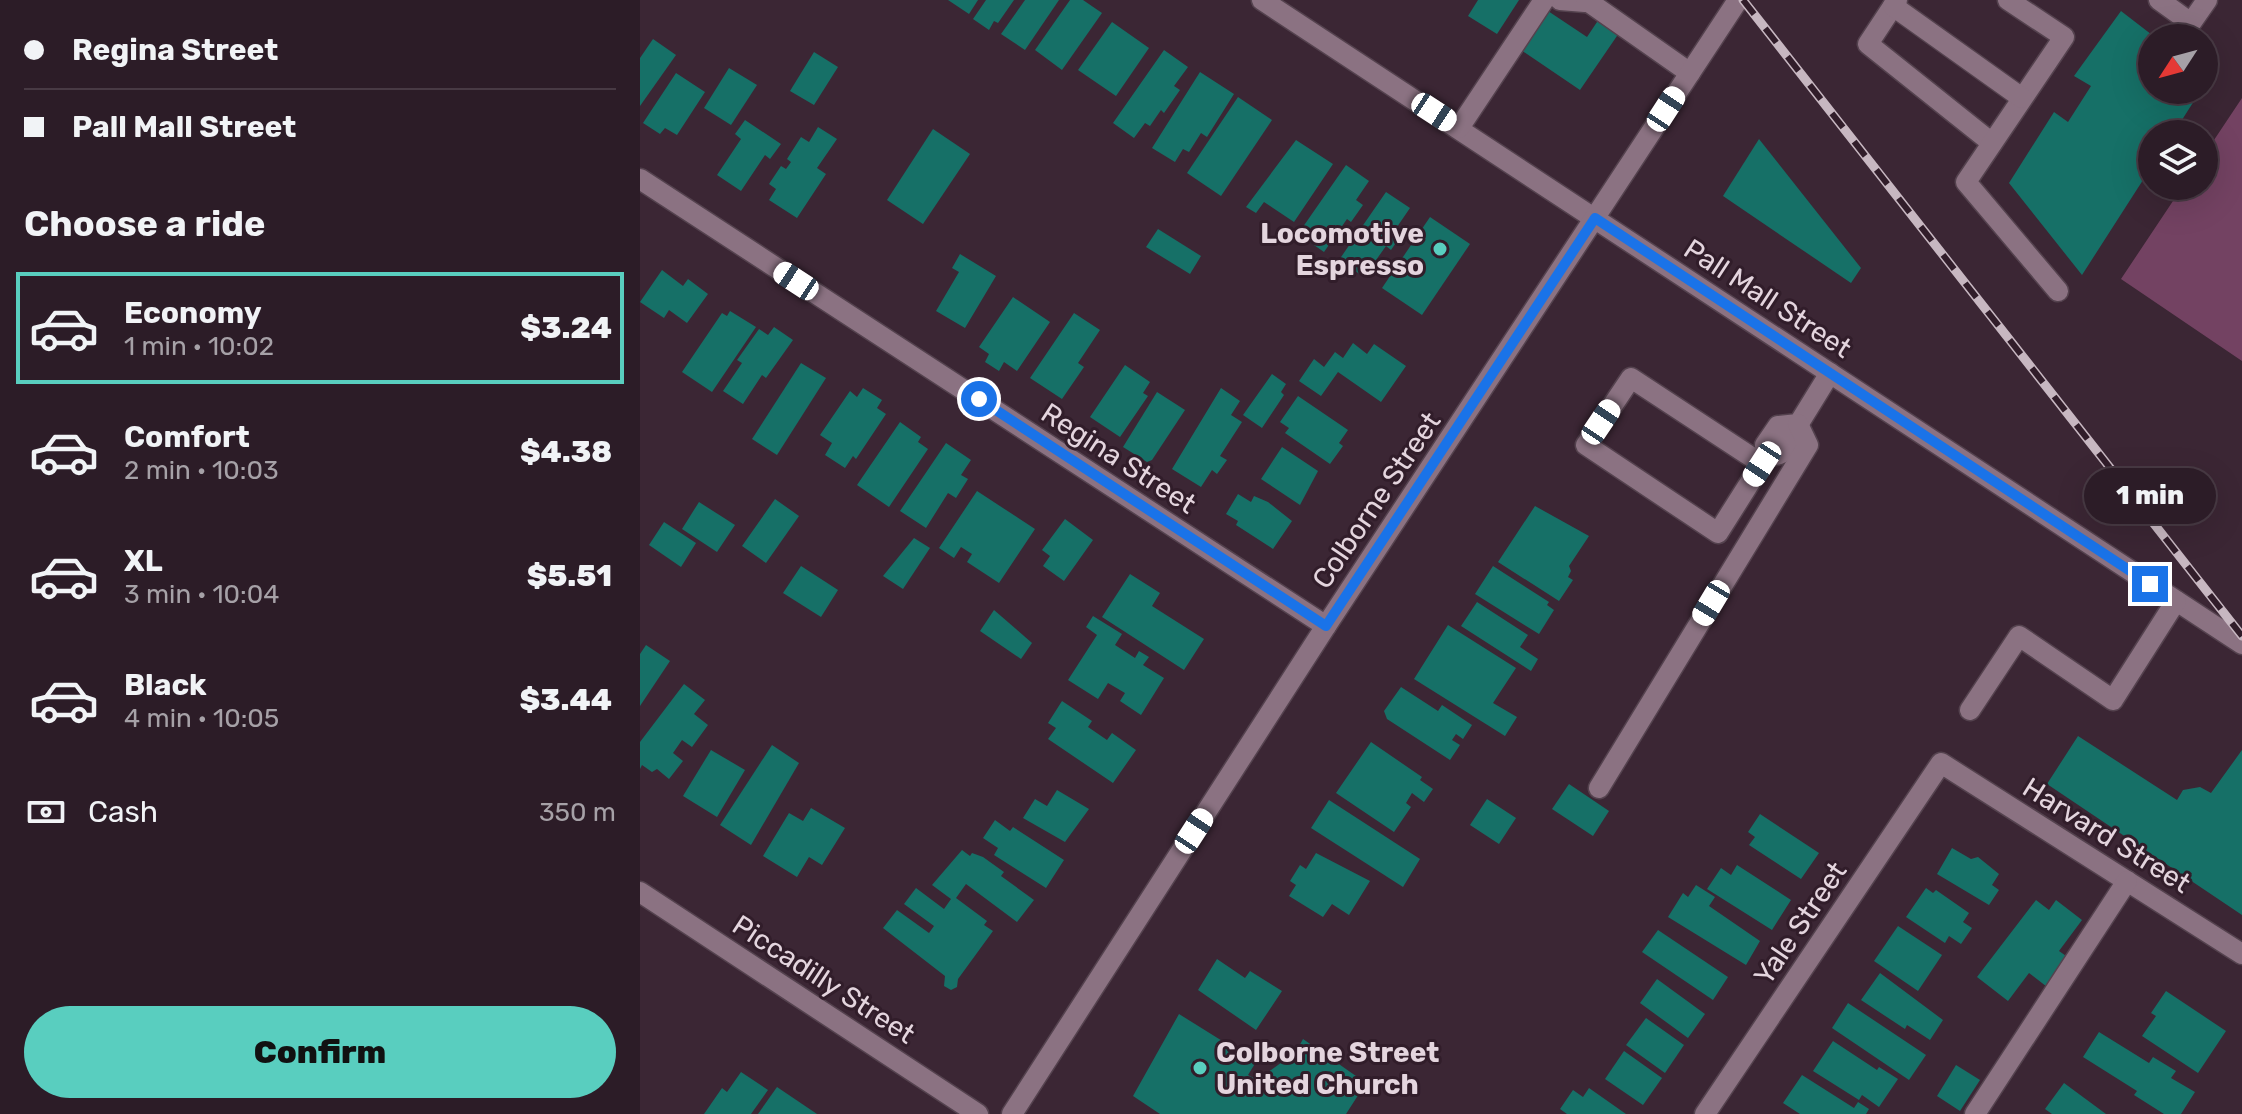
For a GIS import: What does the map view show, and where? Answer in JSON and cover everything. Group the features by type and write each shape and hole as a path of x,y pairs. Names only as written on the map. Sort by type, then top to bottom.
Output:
{"street":[{"name":"Pall Mall Street","path":"1262,0 2242,644"},
{"path":"1459,128 1544,0"},
{"path":"1560,0 1585,1 1690,73"},
{"name":"Colborne Street","path":"1012,1114 1326,626 1738,0"},
{"path":"2008,0 2064,37 1966,182 2058,291"},
{"path":"2159,0 2191,23 2207,0"},
{"path":"1992,143 1868,44 1895,3 2022,98"},
{"name":"Regina Street","path":"640,179 1326,626"},
{"path":"1764,460 1631,378 1586,445 1718,533 1764,460 1780,454 1830,373"},
{"path":"1599,788 1808,445 1798,424"},
{"path":"1970,710 2019,636 2113,700 2176,601"},
{"name":"Harvard Street","path":"1941,763 2242,954"},
{"name":"Yale Street","path":"1705,1114 1941,763"},
{"path":"1975,1114 2127,881"},
{"name":"Piccadilly Street","path":"640,892 978,1114"}],"shaded area":[{"path":"2242,98 2242,361 2121,279 2174,200 2218,200 2218,134"}],"building":[{"path":"948,0 978,0 969,14"},
{"path":"986,0 1014,0 998,23 994,21 989,30 973,19"},
{"path":"1025,0 1059,0 1025,50 1001,34"},
{"path":"1070,0 1083,0 1102,13 1062,70 1035,50"},
{"path":"1478,0 1519,0 1497,34 1468,16"},
{"path":"1548,11 1587,37 1599,19 1619,33 1580,90 1521,50"},
{"path":"2121,11 2138,24 2138,104 2192,104 2182,120 2138,120 2138,188 2082,275 2009,183 2054,112 2068,122 2091,86 2074,76"},
{"path":"1112,22 1149,48 1116,96 1078,70"},
{"path":"653,39 676,55 640,106 640,58"},
{"path":"1164,50 1188,67 1174,86 1180,90 1164,113 1161,110 1150,126 1145,123 1134,138 1113,123"},
{"path":"814,52 838,67 814,105 790,91"},
{"path":"729,68 757,85 731,125 704,108"},
{"path":"1200,72 1234,94 1207,137 1201,133 1189,152 1183,149 1175,162 1152,148"},
{"path":"676,73 705,92 677,135 665,128 660,134 643,123"},
{"path":"1238,97 1272,120 1221,196 1187,173"},
{"path":"745,120 781,144 770,159 765,155 741,191 717,175 741,139 735,134"},
{"path":"818,127 837,139 817,168 826,174 797,218 769,200 776,189 769,184 781,166 786,169 791,162 787,159 801,137 809,142"},
{"path":"933,129 970,154 923,224 887,200"},
{"path":"1759,139 1861,268 1851,283 1723,196"},
{"path":"1296,140 1333,164 1294,222 1264,202 1256,213 1246,207"},
{"path":"1346,165 1369,181 1356,200 1363,205 1351,222 1347,219 1324,252 1298,234"},
{"path":"1386,192 1410,208 1397,227 1404,231 1391,250 1386,246 1364,277 1339,260"},
{"path":"1430,217 1470,244 1422,315 1382,288"},
{"path":"1158,229 1201,256 1190,274 1146,247"},
{"path":"960,254 996,276 965,328 936,311 959,272 952,268"},
{"path":"662,270 683,286 688,279 708,294 687,323 669,310 664,318 640,302"},
{"path":"1013,297 1050,322 1017,371 1004,362 999,371 985,362 989,354 979,347"},
{"path":"730,311 756,327 712,392 682,372 722,313 727,316"},
{"path":"1074,313 1100,330 1078,363 1084,367 1062,399 1030,378"},
{"path":"774,327 793,340 766,378 762,375 743,404 723,391 742,363 737,360 759,329 768,335"},
{"path":"1353,343 1367,354 1374,344 1406,366 1381,402 1338,372 1321,396 1299,381 1314,359 1324,367 1335,352 1343,358"},
{"path":"801,363 826,378 777,455 752,439"},
{"path":"1125,365 1150,382 1143,393 1148,396 1120,437 1090,417"},
{"path":"1272,374 1286,384 1281,392 1284,395 1262,428 1243,415"},
{"path":"863,388 882,400 877,408 886,414 856,459 853,456 845,468 825,455 832,443 820,435 850,391 857,397"},
{"path":"1221,388 1240,401 1231,415 1242,422 1220,456 1227,460 1217,474 1212,470 1201,487 1172,469"},
{"path":"1157,392 1185,410 1152,460 1147,462 1123,447"},
{"path":"1298,396 1348,430 1339,443 1343,446 1330,464 1285,433 1289,428 1280,422"},
{"path":"900,422 921,437 918,442 928,449 889,507 857,485"},
{"path":"946,443 971,460 961,475 968,479 956,498 948,493 926,528 900,511"},
{"path":"1282,447 1318,471 1300,505 1261,479"},
{"path":"977,491 1035,529 999,583 967,562 972,554 961,547 954,558 939,548"},
{"path":"1238,494 1251,502 1254,496 1268,502 1292,521 1273,549 1236,525 1238,521 1226,514"},
{"path":"775,499 799,516 766,563 742,546"},
{"path":"699,502 735,525 717,552 682,529"},
{"path":"1535,506 1589,536 1569,566 1571,571 1568,577 1573,580 1559,601 1498,562"},
{"path":"1065,519 1093,540 1064,581 1043,566 1050,556 1042,550"},
{"path":"664,522 696,543 681,567 649,545"},
{"path":"914,538 930,548 903,589 883,576"},
{"path":"801,566 838,590 821,617 783,593"},
{"path":"1493,566 1549,602 1547,605 1554,610 1539,634 1475,594"},
{"path":"1130,574 1160,593 1152,606 1204,639 1184,670 1102,617"},
{"path":"1477,602 1528,635 1520,647 1538,659 1531,671 1461,626"},
{"path":"994,610 1032,643 1021,659 980,631"},
{"path":"1093,616 1122,634 1115,645 1135,658 1139,651 1149,657 1143,665 1164,678 1141,715 1120,701 1125,693 1108,683 1098,699 1068,680 1097,635 1086,627"},
{"path":"1448,625 1516,668 1493,703 1517,717 1505,736 1414,679"},
{"path":"646,645 670,661 640,706 640,654"},
{"path":"684,684 705,700 694,714 708,725 692,747 682,740 673,753 683,761 669,779 657,769 652,772 642,765 640,769 640,742"},
{"path":"1401,687 1438,711 1442,705 1472,725 1463,739 1456,734 1452,740 1460,745 1450,760 1387,719 1384,711"},
{"path":"1062,701 1092,721 1088,727 1107,740 1112,733 1136,750 1113,783 1048,739 1056,728 1048,723"},
{"path":"2078,736 2177,800 2183,790 2200,787 2211,793 2242,750 2242,915 2047,784"},
{"path":"1371,742 1422,777 1420,780 1433,789 1424,802 1412,793 1406,803 1411,807 1394,832 1336,793"},
{"path":"772,745 799,763 751,845 720,825"},
{"path":"711,750 745,770 717,817 683,796"},
{"path":"1569,784 1609,811 1593,836 1552,809"},
{"path":"1057,790 1089,809 1065,842 1023,818 1035,799 1047,806"},
{"path":"1487,799 1516,818 1499,844 1470,825"},
{"path":"1329,800 1420,859 1403,887 1311,828"},
{"path":"811,808 845,828 822,865 809,857 797,877 763,856 789,813 803,821"},
{"path":"1760,814 1819,853 1801,879 1749,845 1755,837 1748,832"},
{"path":"995,820 1010,831 1013,827 1064,860 1046,888 994,855 998,848 983,838"},
{"path":"1952,848 1971,859 1978,857 1999,874 1992,885 1999,890 1989,905 1937,874"},
{"path":"962,850 970,856 972,853 983,857 1004,872 1001,876 1034,900 1017,922 966,884 956,898 987,921 984,925 993,931 958,979 957,987 951,990 944,986 945,976 883,928 897,910 929,933 934,926 904,904 916,888 944,909 951,899 932,885"},
{"path":"1316,853 1370,881 1349,915 1332,904 1323,917 1289,896 1296,885 1290,881 1300,865 1306,869"},
{"path":"1737,865 1791,900 1772,930 1707,889 1721,868 1731,875"},
{"path":"1696,885 1715,897 1709,906 1760,941 1746,965 1668,917 1683,893 1688,897"},
{"path":"1926,888 1933,893 1936,890 1969,913 1963,922 1972,928 1961,944 1949,936 1945,943 1906,917"},
{"path":"2036,900 2049,910 2056,900 2082,920 2059,951 2069,958 2051,990 2029,973 2008,1001 1977,977"},
{"path":"1898,926 1942,955 1918,991 1874,961"},
{"path":"1658,930 1728,977 1713,1000 1642,952"},
{"path":"1217,959 1245,978 1250,971 1282,991 1256,1030 1198,990"},
{"path":"1880,973 1943,1020 1930,1040 1907,1025 1905,1029 1861,1000"},
{"path":"1657,979 1705,1014 1688,1038 1640,1003"},
{"path":"2166,991 2226,1031 2198,1073 2142,1036 2156,1016 2151,1013"},
{"path":"1848,1003 1926,1055 1909,1080 1832,1028"},
{"name":"Colborne Street United Church","path":"1179,1014 1256,1062 1248,1075 1257,1080 1296,1052 1303,1039 1366,1083 1346,1114 1160,1114 1133,1096"},
{"path":"1646,1018 1684,1045 1665,1073 1626,1045"},
{"path":"2099,1032 2149,1063 2153,1057 2176,1071 2171,1078 2195,1092 2181,1114 2164,1114 2134,1095 2137,1091 2083,1057"},
{"path":"1833,1041 1877,1070 1879,1067 1898,1079 1879,1107 1862,1095 1859,1100 1813,1071"},
{"path":"1624,1051 1662,1078 1643,1105 1605,1079"},
{"path":"1956,1065 1980,1080 1960,1111 1937,1096"},
{"path":"741,1072 768,1090 751,1114 704,1114 722,1088 727,1092"},
{"path":"1802,1075 1854,1108 1858,1102 1869,1109 1866,1114 1800,1114 1783,1103"},
{"path":"2064,1083 2106,1114 2052,1114 2045,1109"},
{"path":"777,1087 817,1114 758,1114"},
{"path":"1589,1088 1626,1114 1567,1114 1560,1109 1573,1090 1583,1097"}],"railway":[{"path":"1743,0 2242,636"}],"place":[{"name":"Locomotive Espresso","path":"1440,249"},
{"name":"Colborne Street United Church","path":"1200,1068"}],"route":[{"path":"979,399 1326,626 1595,218 2150,584"}]}
